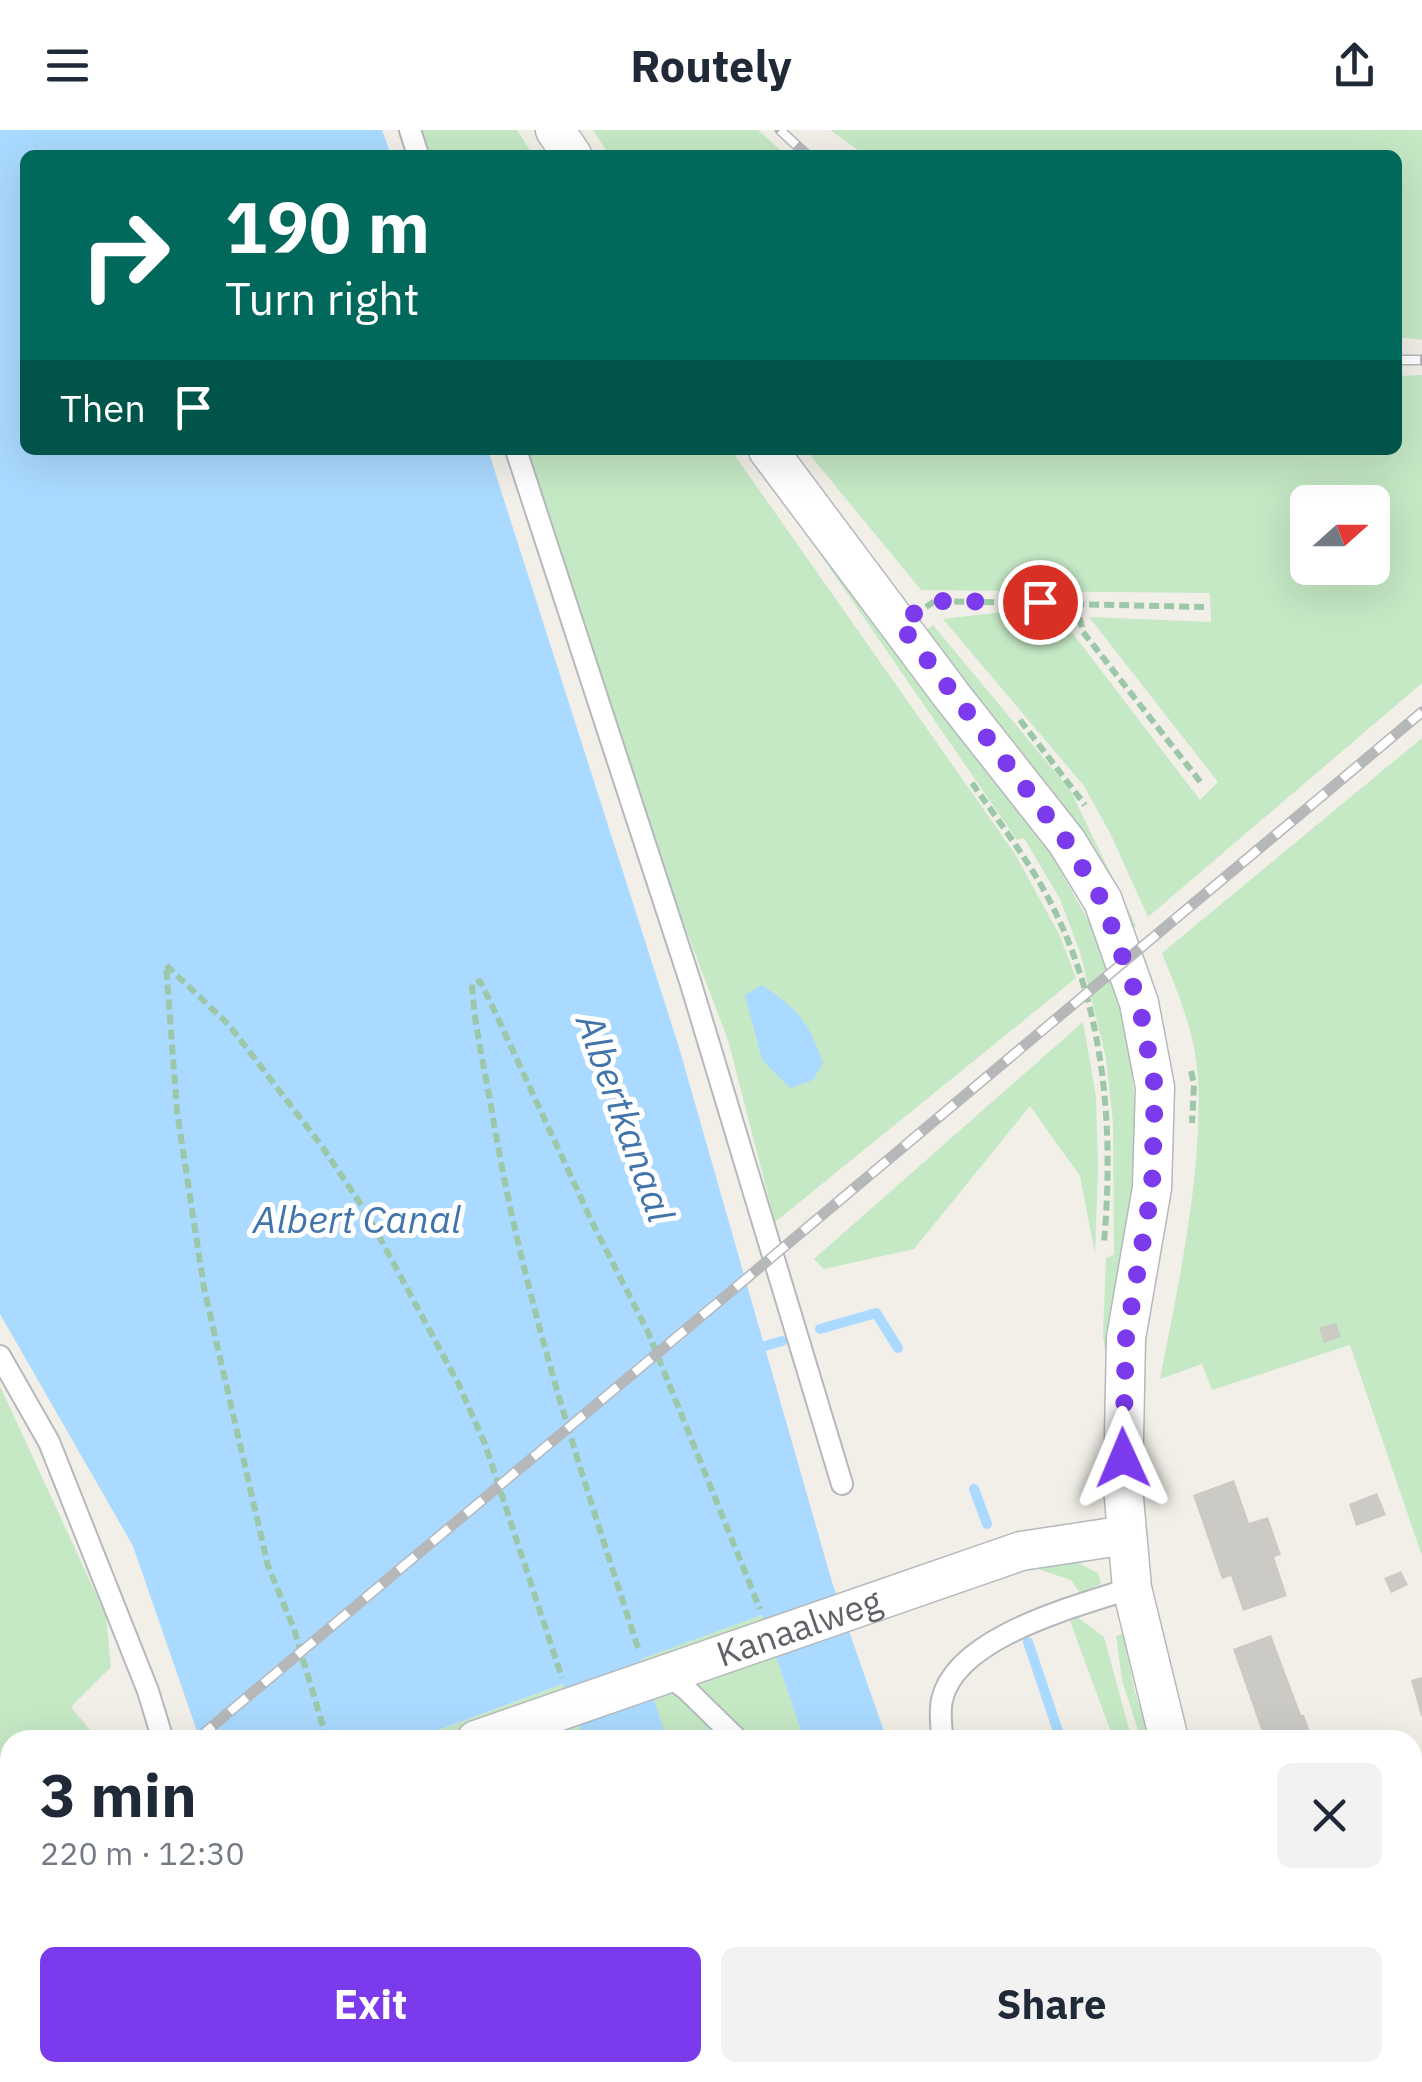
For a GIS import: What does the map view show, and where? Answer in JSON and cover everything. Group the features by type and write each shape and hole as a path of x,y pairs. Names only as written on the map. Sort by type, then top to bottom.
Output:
{"street":[{"path":"771,455 795,490 914,607 1103,902 1139,1003 1155,1087 1152,1188 1126,1338 1122,1402 1132,1588 1166,1730"},
{"name":"Kanaalweg","path":"500,1730 653,1667 1021,1552 1127,1535"}],"lane":[{"path":"518,455 690,981 842,1484"},
{"path":"0,1356 49,1442 160,1730"},
{"path":"942,1730 942,1699 961,1666 1006,1632 1132,1588"},
{"path":"653,1667 686,1688 728,1730"}],"path":[{"path":"914,607 934,601 1204,607"},
{"path":"1076,603 1084,632 1202,784"},
{"path":"914,607 939,620"},
{"path":"1009,707 1087,808"},
{"path":"968,777 1042,886 1083,982 1095,1025 1106,1102 1109,1184 1102,1257"},
{"path":"324,1730 294,1629 268,1566 204,1288 177,1112 166,965 229,1025 321,1145 366,1212 459,1385 485,1444 564,1684"},
{"path":"653,1667 572,1444 528,1283 503,1182 472,984 480,982 489,998 593,1224 648,1332 762,1615"},
{"path":"1190,1068 1194,1084 1192,1142"}],"green space":[{"path":"422,130 517,130 530,150 428,150"},
{"path":"593,130 758,130 780,150 606,150"},
{"path":"830,130 1422,130 1422,340 1402,338 1402,150 858,150"},
{"path":"1422,375 1422,683 1148,917 1084,786 943,619 1021,610 1058,614 1200,800 1218,782 1089,617 1211,622 1210,593 921,590 810,455 1402,455 1402,376"},
{"path":"527,455 735,455 1015,854 1059,934 1076,978 775,1222 728,1040 661,864"},
{"path":"800,525 1040,834 1102,945 1122,1003 1130,1043 1138,1154 1108,1372 1103,1336 1106,1258 1114,1255 1113,1123 1106,1058 1080,952 1060,899 1024,838 1017,840"},
{"path":"933,625 1070,790 1136,926 1130,931 924,632"},
{"path":"1422,738 1422,1556 1350,1345 1212,1390 1202,1364 1160,1379 1188,1229 1199,1115 1194,1046 1162,953"},
{"path":"1083,1022 1096,1096 1095,1254 1080,1176 1030,1106 914,1249 824,1269 814,1259"},
{"path":"0,1386 106,1616 111,1667 71,1707 90,1730 0,1730"},
{"path":"1070,1559 1098,1573 1101,1584 1080,1593 1071,1580 1032,1567"},
{"path":"762,1615 801,1730 664,1730 641,1659"},
{"path":"1077,1617 1104,1637 1129,1730 1110,1730 1070,1621"},
{"path":"1124,1633 1134,1689 1147,1730 1138,1730 1122,1680 1116,1636"},
{"path":"564,1684 581,1730 438,1730"}],"water":[{"name":"Albert Canal","path":"0,130 382,130 389,150 20,150 20,455 490,455 678,1044 832,1582 884,1730 801,1730 762,1615 641,1659 664,1730 581,1730 563,1684 438,1730 197,1730 133,1546 0,1314"},
{"path":"762,985 794,1010 812,1037 823,1063 813,1080 790,1088 762,1060 745,995"}],"building":[{"path":"1336,1323 1341,1337 1324,1343 1319,1328"},
{"path":"1234,1480 1249,1523 1268,1517 1281,1555 1274,1557 1287,1596 1243,1611 1231,1576 1222,1579 1193,1495"},
{"path":"1377,1493 1386,1515 1356,1526 1349,1504"},
{"path":"1401,1571 1408,1585 1391,1593 1384,1578"},
{"path":"1271,1635 1309,1730 1261,1730 1233,1649"},
{"path":"1422,1677 1422,1716 1421,1716 1411,1680"}],"waterway":[{"path":"820,1329 876,1313 898,1348"},
{"path":"765,1346 782,1341"},
{"path":"974,1489 987,1524"},
{"path":"1028,1642 1058,1730"}],"railway":[{"path":"780,130 802,150"},
{"path":"1402,360 1422,360"},
{"path":"208,1730 1422,712"}],"route":[{"path":"1040,602 934,601 899,623 1067,842 1103,902 1139,1003 1155,1087 1152,1188 1126,1338 1123,1458"}],"water label":[{"name":"Albertkanaal","path":"625,1118"}]}
